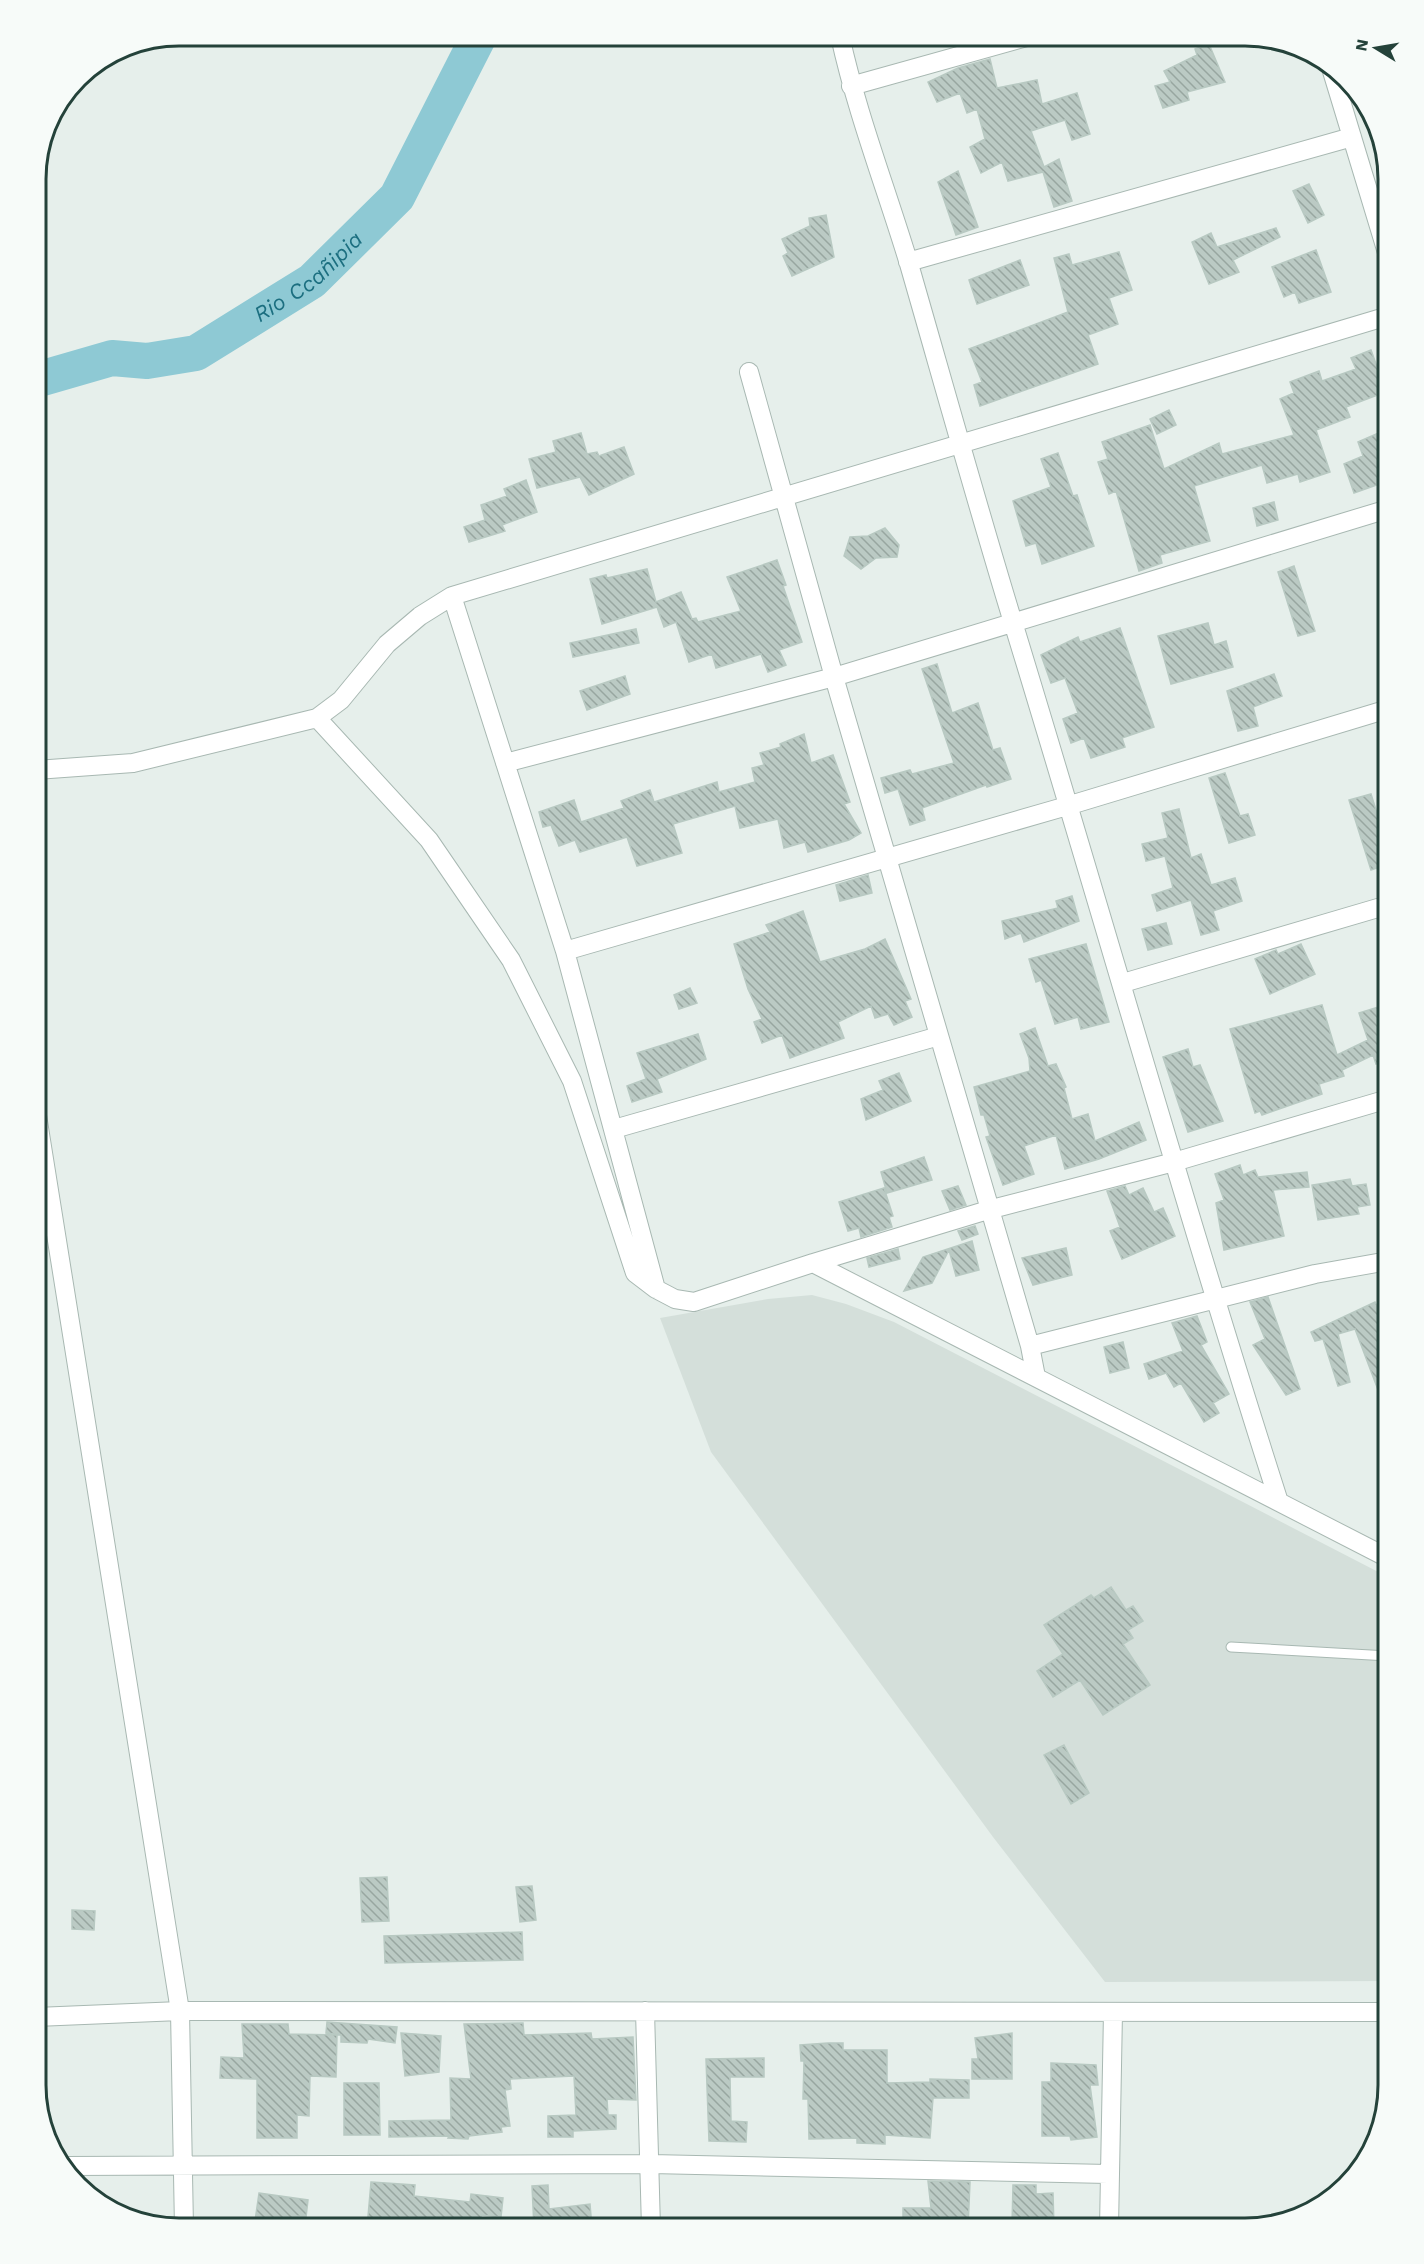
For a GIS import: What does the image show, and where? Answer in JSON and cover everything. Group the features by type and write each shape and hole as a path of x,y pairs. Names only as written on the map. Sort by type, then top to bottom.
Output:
{"street":[{"path":"842,47 851,86 908,262 959,446 1014,624 1066,806 1123,983 1213,1298 1279,1502"},
{"path":"851,86 991,47"},
{"path":"1336,84 1378,223"},
{"path":"908,262 1352,137"},
{"path":"47,769 133,763 317,718 341,700 387,644 420,615 452,596 1378,319"},
{"path":"749,372 834,677 988,1210 1030,1346 1036,1377"},
{"path":"505,764 834,677 1378,512"},
{"path":"452,596 566,951 656,1289"},
{"path":"566,951 887,856 1066,806 1378,712"},
{"path":"317,718 429,840 510,960 572,1081 635,1273 656,1289 675,1299 694,1302 988,1210 1173,1162 1378,1102"},
{"path":"1123,983 1378,908"},
{"path":"614,1129 939,1036"},
{"path":"46,1175 180,2011 184,2217"},
{"path":"813,1263 1378,1553"},
{"path":"1030,1346 1213,1298 1315,1274 1378,1264"},
{"path":"46,2017 180,2011 1378,2012"},
{"path":"645,2011 651,2217"},
{"path":"1109,2218 1113,2012"},
{"path":"75,2166 651,2164 1108,2174"}],"lane":[{"path":"1231,1647 1378,1655"}],"shaded area":[{"path":"812,1295 846,1304 894,1322 1378,1572 1378,1981 1105,1982 993,1837 711,1452 660,1318 768,1299"}],"building":[{"path":"1210,47 1225,82 1187,92 1189,100 1163,108 1155,86 1170,82 1164,71 1197,55 1195,49"},
{"path":"990,59 997,88 1037,80 1042,104 1077,93 1090,134 1072,140 1065,120 1031,131 1044,167 1059,159 1072,201 1054,207 1043,172 1008,181 1002,162 981,173 970,147 985,139 977,109 967,113 960,93 937,102 928,82 958,68"},
{"path":"958,171 978,227 956,235 938,182"},
{"path":"1309,184 1324,215 1308,223 1293,191"},
{"path":"826,215 834,257 792,276 783,256 788,253 782,239 810,226 809,218"},
{"path":"1276,228 1280,237 1233,260 1239,272 1209,284 1192,242 1211,233 1217,247"},
{"path":"1316,250 1331,292 1299,303 1295,292 1284,297 1272,267"},
{"path":"1119,252 1132,290 1109,298 1118,324 1088,335 1098,364 980,406 974,385 982,382 969,349 1068,312 1054,258 1069,254 1072,265"},
{"path":"1020,260 1029,285 977,304 969,280"},
{"path":"1371,350 1378,369 1378,395 1346,407 1350,417 1316,430 1330,472 1300,482 1298,474 1267,483 1262,465 1194,486 1210,541 1160,555 1162,563 1139,571 1116,491 1109,494 1098,462 1108,459 1102,442 1150,425 1164,469 1219,443 1222,454 1294,435 1280,399 1294,393 1290,382 1319,371 1322,381 1356,369 1351,358"},
{"path":"1169,410 1176,425 1157,434 1150,419"},
{"path":"581,433 587,454 597,452 599,456 624,447 634,474 589,495 580,477 537,488 529,459 556,452 553,441"},
{"path":"1378,433 1378,485 1354,493 1344,464 1363,456 1358,442"},
{"path":"1058,453 1073,496 1077,495 1094,546 1042,564 1036,543 1026,546 1013,501 1051,487 1041,459"},
{"path":"526,480 537,512 502,525 505,531 469,542 464,527 485,520 481,505 507,496 504,489"},
{"path":"1274,502 1278,520 1257,526 1253,508"},
{"path":"885,528 899,545 897,557 876,558 861,569 844,556 850,537 868,536"},
{"path":"777,560 786,585 783,586 802,642 779,650 786,665 768,672 761,654 716,668 712,654 689,662 676,622 664,627 657,607 602,624 590,579 606,575 607,578 647,569 656,602 681,592 692,619 696,618 698,622 741,611 727,577"},
{"path":"1294,566 1315,631 1298,636 1278,572"},
{"path":"1208,623 1214,645 1226,641 1233,667 1171,684 1158,636"},
{"path":"1120,628 1154,727 1122,738 1125,747 1091,758 1084,738 1071,743 1063,719 1078,713 1065,678 1051,683 1041,655 1078,637 1080,642"},
{"path":"636,629 639,643 573,657 570,643"},
{"path":"937,664 952,713 978,703 993,750 1000,748 1011,779 987,787 986,785 922,808 925,820 910,825 898,789 885,793 881,778 910,770 912,774 954,763 922,669"},
{"path":"1274,674 1282,696 1253,707 1258,726 1238,731 1227,691"},
{"path":"625,676 630,694 587,710 580,691"},
{"path":"804,734 811,763 833,755 850,802 844,804 861,833 849,840 808,852 805,842 784,848 778,819 740,828 735,806 673,824 682,853 637,866 627,837 580,852 575,840 559,846 551,825 543,827 539,812 574,800 581,822 624,808 621,801 650,790 654,802 717,782 719,792 755,782 752,768 764,765 760,753 781,747 780,744"},
{"path":"1225,773 1240,816 1248,814 1255,835 1229,843 1209,778"},
{"path":"1371,794 1378,816 1378,868 1371,870 1349,800"},
{"path":"1179,809 1191,858 1201,854 1211,885 1235,878 1242,901 1213,911 1219,930 1201,935 1191,900 1157,911 1152,895 1173,888 1165,856 1146,861 1142,844 1168,838 1162,813"},
{"path":"868,875 872,893 840,901 836,885"},
{"path":"1072,896 1079,921 1024,942 1021,933 1005,939 1002,921 1058,908 1056,901"},
{"path":"803,911 820,962 865,949 885,939 911,999 905,1001 912,1017 894,1025 888,1014 875,1018 871,1006 838,1022 844,1038 790,1058 782,1035 762,1043 754,1022 762,1019 748,989 734,944 770,932 766,925"},
{"path":"1166,923 1172,944 1148,950 1142,929"},
{"path":"1086,944 1109,1022 1081,1029 1078,1017 1055,1024 1041,980 1036,982 1029,959"},
{"path":"1301,944 1315,974 1270,994 1255,959 1276,950 1278,954"},
{"path":"690,988 697,1003 679,1009 674,995"},
{"path":"1322,1005 1337,1055 1368,1040 1359,1013 1378,1007 1378,1063 1376,1064 1373,1055 1342,1070 1344,1076 1319,1084 1322,1094 1262,1115 1260,1111 1255,1113 1230,1029"},
{"path":"1035,1028 1048,1066 1056,1064 1066,1087 1064,1088 1072,1119 1088,1114 1095,1141 1139,1122 1146,1140 1099,1159 1065,1169 1056,1135 1024,1146 1034,1174 1003,1185 986,1137 990,1136 984,1115 981,1115 974,1087 1030,1071 1029,1058 1020,1034"},
{"path":"698,1034 706,1059 657,1079 662,1092 632,1102 627,1086 646,1079 637,1053"},
{"path":"1188,1049 1193,1067 1200,1065 1223,1121 1188,1132 1163,1057"},
{"path":"899,1073 911,1101 866,1120 861,1099 883,1090 879,1081"},
{"path":"924,1157 932,1180 887,1193 881,1172"},
{"path":"1240,1165 1243,1175 1255,1170 1258,1177 1307,1172 1309,1187 1273,1190 1284,1236 1224,1250 1216,1203 1224,1200 1215,1174"},
{"path":"1350,1179 1352,1186 1366,1184 1370,1205 1357,1207 1359,1214 1318,1220 1312,1185"},
{"path":"958,1186 966,1205 950,1210 942,1191"},
{"path":"1125,1186 1129,1195 1143,1188 1154,1212 1163,1208 1175,1236 1122,1259 1110,1231 1120,1227 1107,1191"},
{"path":"884,1188 893,1216 889,1217 892,1227 861,1237 859,1228 848,1231 839,1202"},
{"path":"975,1226 978,1234 962,1240 958,1231"},
{"path":"972,1241 979,1270 956,1276 949,1250 932,1283 904,1291 923,1257"},
{"path":"1066,1248 1072,1275 1033,1285 1022,1258"},
{"path":"898,1249 900,1259 869,1267 867,1258"},
{"path":"1268,1297 1300,1389 1286,1395 1253,1345 1265,1339 1250,1302"},
{"path":"1375,1302 1378,1308 1378,1390 1355,1329 1338,1334 1350,1382 1338,1386 1323,1339 1315,1341 1311,1332"},
{"path":"1197,1316 1207,1342 1201,1345 1229,1394 1213,1403 1219,1413 1204,1422 1181,1383 1174,1387 1166,1373 1149,1379 1144,1364 1183,1351 1172,1323"},
{"path":"1123,1342 1129,1368 1110,1373 1104,1347"},
{"path":"1111,1587 1126,1610 1133,1606 1143,1621 1128,1630 1133,1638 1123,1644 1150,1685 1103,1715 1080,1680 1053,1697 1037,1671 1063,1654 1044,1625 1091,1595 1094,1598"},
{"path":"1064,1745 1089,1793 1071,1804 1044,1755"},
{"path":"387,1877 389,1921 362,1922 360,1878"},
{"path":"532,1886 536,1920 520,1922 516,1887"},
{"path":"72,1910 95,1911 94,1930 72,1929"},
{"path":"522,1932 523,1960 385,1963 384,1936"},
{"path":"327,2022 397,2027 395,2043 368,2039 367,2043 341,2042 341,2035 326,2033"},
{"path":"523,2023 524,2035 591,2033 592,2039 633,2037 636,2100 607,2099 608,2115 616,2115 616,2129 573,2131 573,2137 548,2137 548,2116 576,2115 574,2076 510,2079 511,2089 505,2090 510,2126 501,2127 502,2132 469,2136 468,2139 448,2138 449,2136 389,2137 389,2121 451,2120 450,2078 471,2079 464,2024"},
{"path":"242,2024 288,2024 289,2034 337,2035 336,2077 310,2076 309,2116 297,2115 297,2138 257,2138 257,2079 220,2078 221,2057 244,2058"},
{"path":"401,2033 441,2036 439,2072 405,2076"},
{"path":"1012,2033 1012,2079 972,2079 972,2059 978,2059 975,2038"},
{"path":"843,2043 843,2050 887,2050 887,2083 930,2082 930,2079 969,2080 969,2098 933,2098 930,2138 885,2135 885,2144 857,2143 857,2138 809,2139 808,2099 803,2099 804,2061 801,2061 800,2045"},
{"path":"764,2058 764,2077 730,2077 731,2121 747,2122 746,2142 709,2141 706,2059"},
{"path":"1051,2063 1096,2065 1098,2085 1090,2085 1097,2137 1071,2140 1070,2136 1042,2136 1042,2082 1051,2082"},
{"path":"344,2083 379,2083 380,2135 344,2135"},
{"path":"928,2181 970,2182 968,2218 903,2218 903,2208 931,2208"},
{"path":"371,2182 415,2185 414,2196 470,2202 471,2194 503,2198 501,2217 481,2215 481,2217 368,2217"},
{"path":"548,2185 549,2209 590,2204 591,2217 533,2217 532,2186"},
{"path":"1013,2185 1036,2185 1036,2194 1053,2193 1054,2218 1012,2218"},
{"path":"259,2193 308,2200 306,2217 256,2217"}],"waterway":[{"name":"Rio Ccañipia","path":"47,377 112,358 147,361 196,353 312,281 397,197 473,47"}]}
